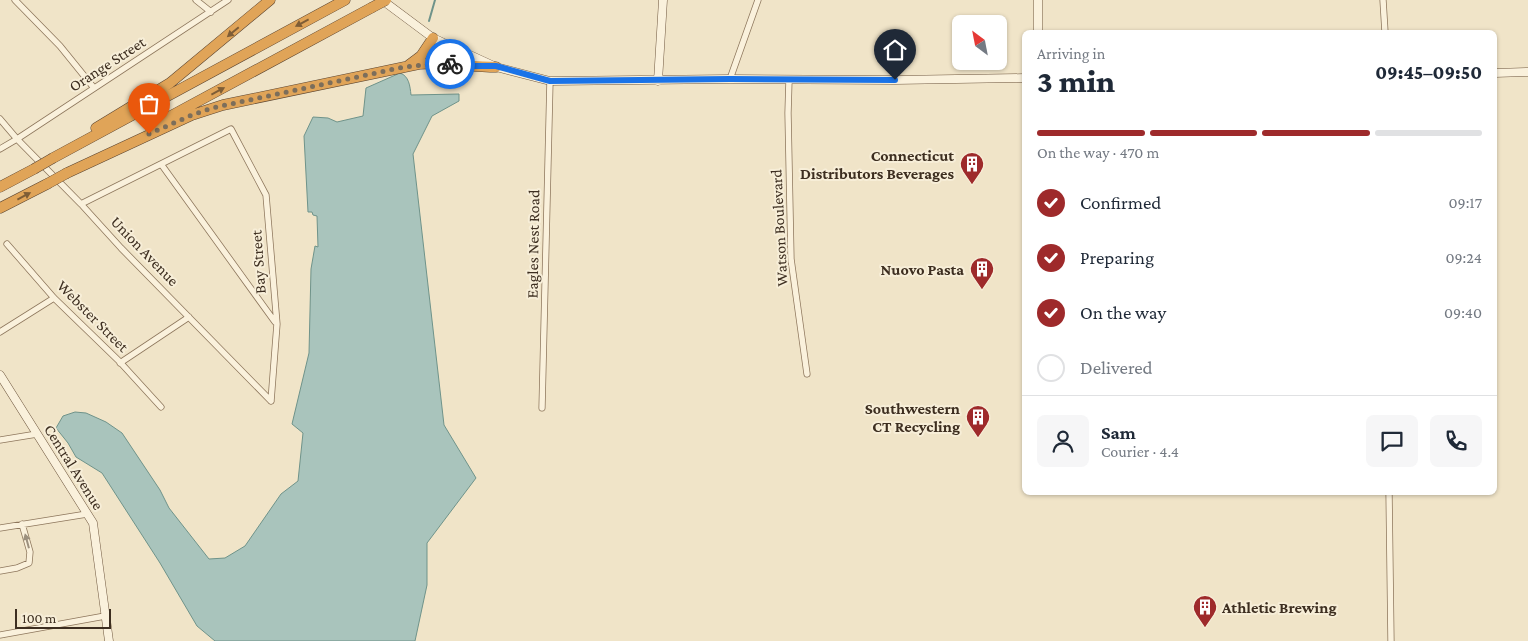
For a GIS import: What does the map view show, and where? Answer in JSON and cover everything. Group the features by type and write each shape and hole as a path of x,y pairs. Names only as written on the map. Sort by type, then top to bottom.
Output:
{"highway":[{"path":"54,158 100,125 170,83 270,0"},
{"path":"0,187 345,0"},
{"path":"0,208 386,0"},
{"path":"404,67 418,59 433,38"},
{"path":"67,172 192,115 212,108 419,64 442,63 468,66 496,66"}],"main road":[{"path":"382,0 433,38 496,66 550,81 1022,78"},
{"path":"658,81 663,0"},
{"path":"1038,0 1038,30"},
{"path":"1497,72 1528,72"},
{"name":"Central Avenue","path":"0,375 93,523 109,641"}],"street":[{"path":"15,0 60,46 94,88"},
{"path":"196,0 211,12"},
{"name":"Orange Street","path":"0,149 228,0"},
{"path":"730,79 758,0"},
{"path":"1384,0 1385,30"},
{"name":"Watson Boulevard","path":"789,80 791,259 807,374"},
{"name":"Eagles Nest Road","path":"542,408 550,81"},
{"name":"Union Avenue","path":"0,120 271,402"},
{"name":"Bay Street","path":"160,164 231,129 266,196 277,324 271,402"},
{"path":"81,204 160,164 277,324"},
{"name":"Webster Street","path":"7,244 54,298 120,363 161,407"},
{"path":"0,332 54,298"},
{"path":"120,363 189,317"},
{"path":"0,440 37,434"},
{"path":"1389,495 1391,641"},
{"path":"0,528 87,514"},
{"path":"0,571 17,568 29,563 30,552 22,524"},
{"path":"0,635 106,616"}],"water":[{"path":"400,73 407,79 411,95 459,94 459,101 432,116 413,154 444,425 476,478 427,543 427,585 415,641 215,641 197,626 160,563 102,473 76,457 56,428 63,416 75,412 86,413 106,422 122,433 160,490 169,508 209,559 225,558 245,546 281,494 298,481 303,433 292,424 309,353 311,269 315,246 318,247 317,216 313,215 312,212 308,212 304,136 313,117 328,118 337,122 363,116 366,88"}],"waterway":[{"path":"429,21 435,0"}],"way so far":[{"path":"149,134 202,111 223,105 419,64 450,64"}],"place":[{"name":"Connecticut Distributors Beverages","path":"972,185"},
{"name":"Nuovo Pasta","path":"982,290"},
{"name":"Southwestern CT Recycling","path":"978,438"},
{"name":"Athletic Brewing","path":"1205,628"}],"route":[{"path":"450,64 480,67 496,66 550,81 895,80"}]}
